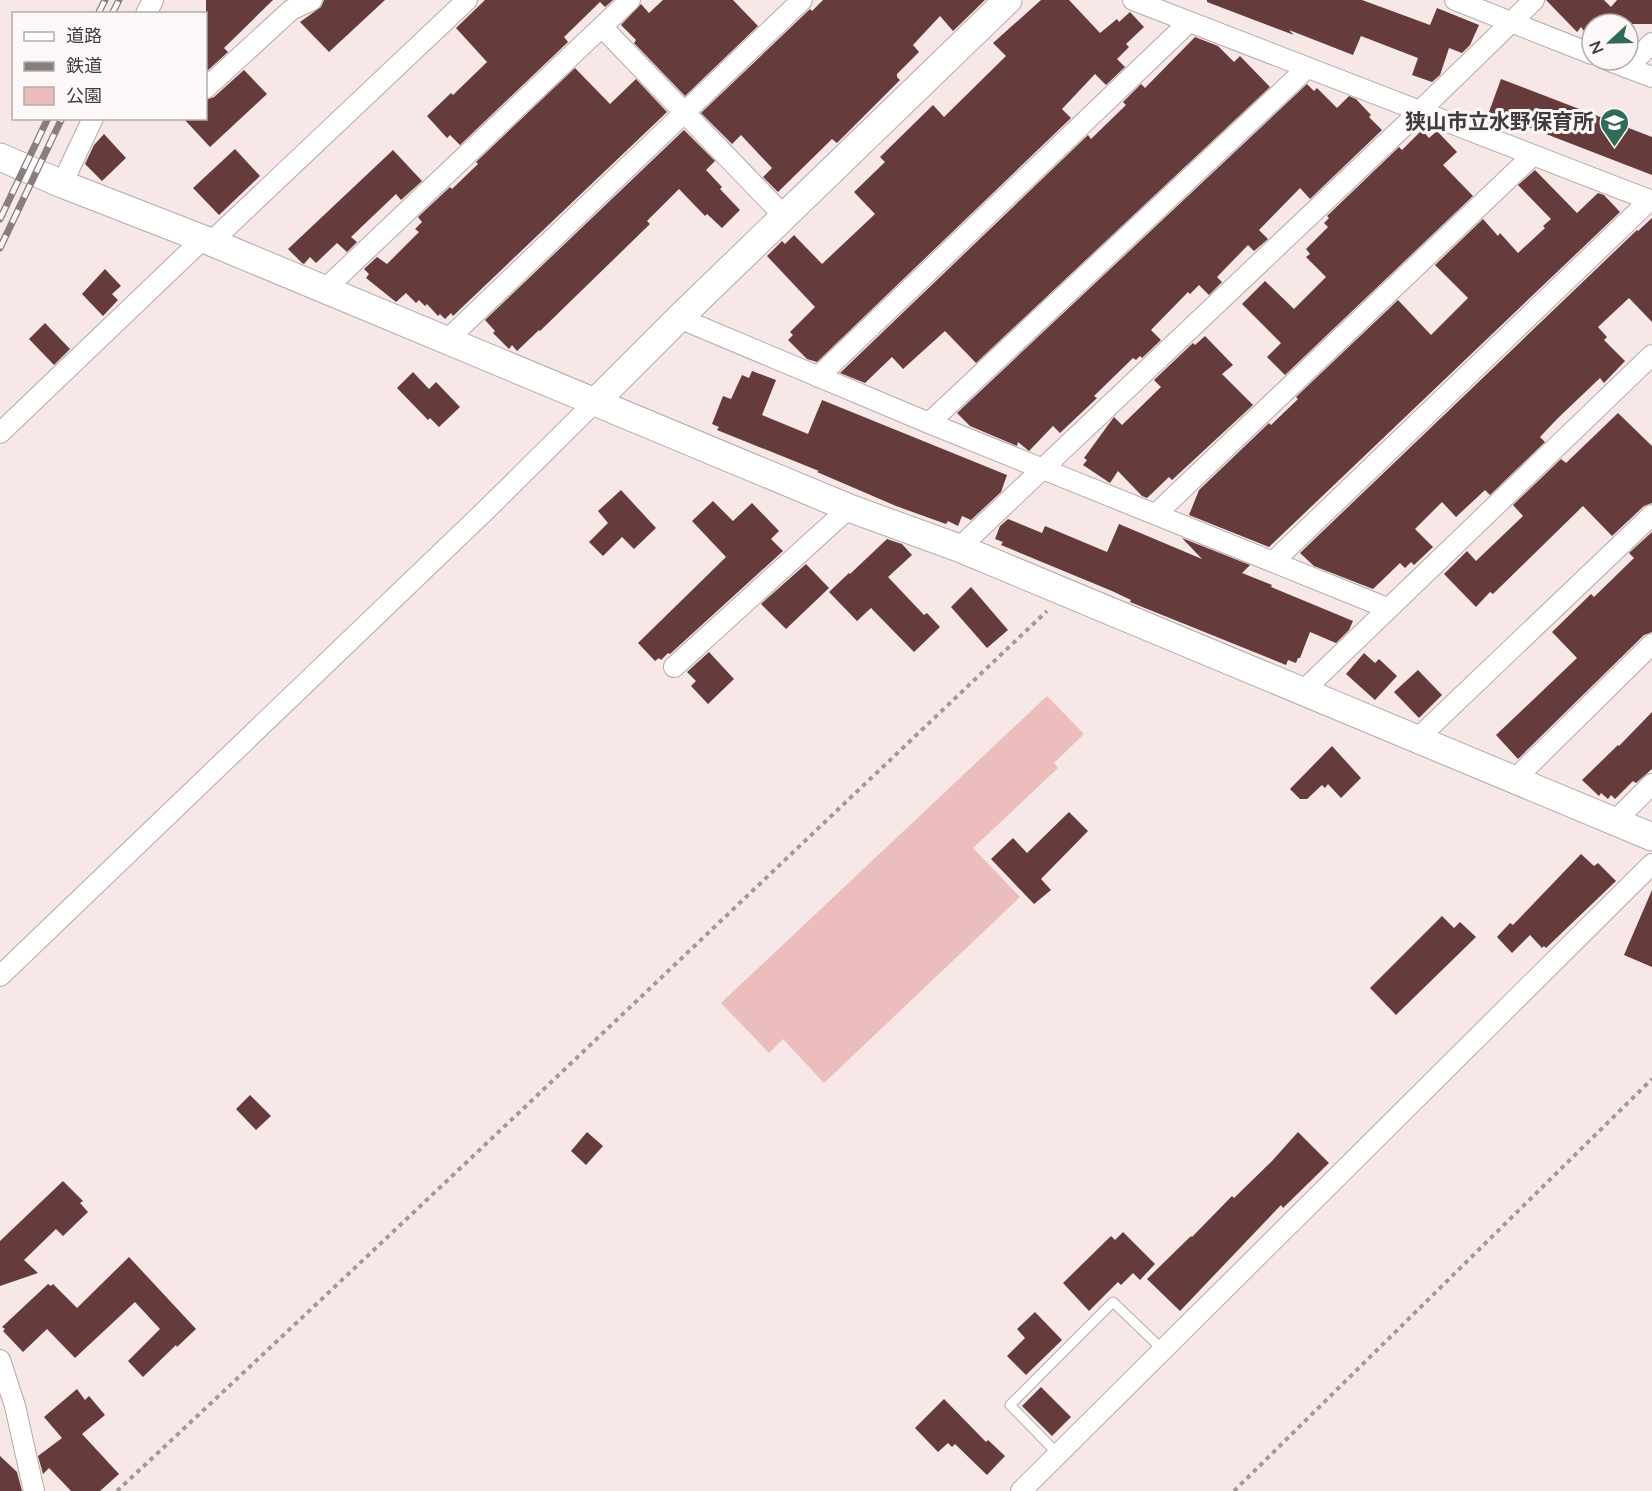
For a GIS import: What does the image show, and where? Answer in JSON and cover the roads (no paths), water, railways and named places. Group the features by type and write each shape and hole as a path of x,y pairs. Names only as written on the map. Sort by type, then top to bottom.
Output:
{"street":[{"path":"207,87 291,10 312,0"},
{"path":"0,433 467,0"},
{"path":"325,289 630,0"},
{"path":"447,340 802,0"},
{"path":"0,976 402,591 679,318 1008,0"},
{"path":"1133,0 1651,201 1272,562"},
{"path":"1455,0 1580,49"},
{"path":"959,548 1534,0"},
{"path":"818,377 1189,22"},
{"path":"602,27 784,216"},
{"path":"1640,55 1652,43"},
{"path":"930,423 1307,68"},
{"path":"62,184 92,120"},
{"path":"1156,514 1532,156"},
{"path":"0,157 62,184 207,240 849,508 959,548 1066,592 1652,837"},
{"path":"679,318 930,423 1387,608"},
{"path":"1304,690 1652,355"},
{"path":"674,667 849,508"},
{"path":"1417,739 1652,514"},
{"path":"1515,778 1652,644"},
{"path":"1615,821 1652,784"},
{"path":"1021,1491 1652,864"},
{"path":"0,1360 15,1407 34,1491"}],"lane":[{"path":"1058,1454 1010,1405 1017,1397 1113,1302 1162,1350"}],"railway":[{"path":"99,12 105,0"},
{"path":"113,12 119,0"},
{"path":"0,219 47,120"},
{"path":"0,248 61,120"}],"place":[{"name":"狭山市立水野保育所","path":"1615,148"}]}
